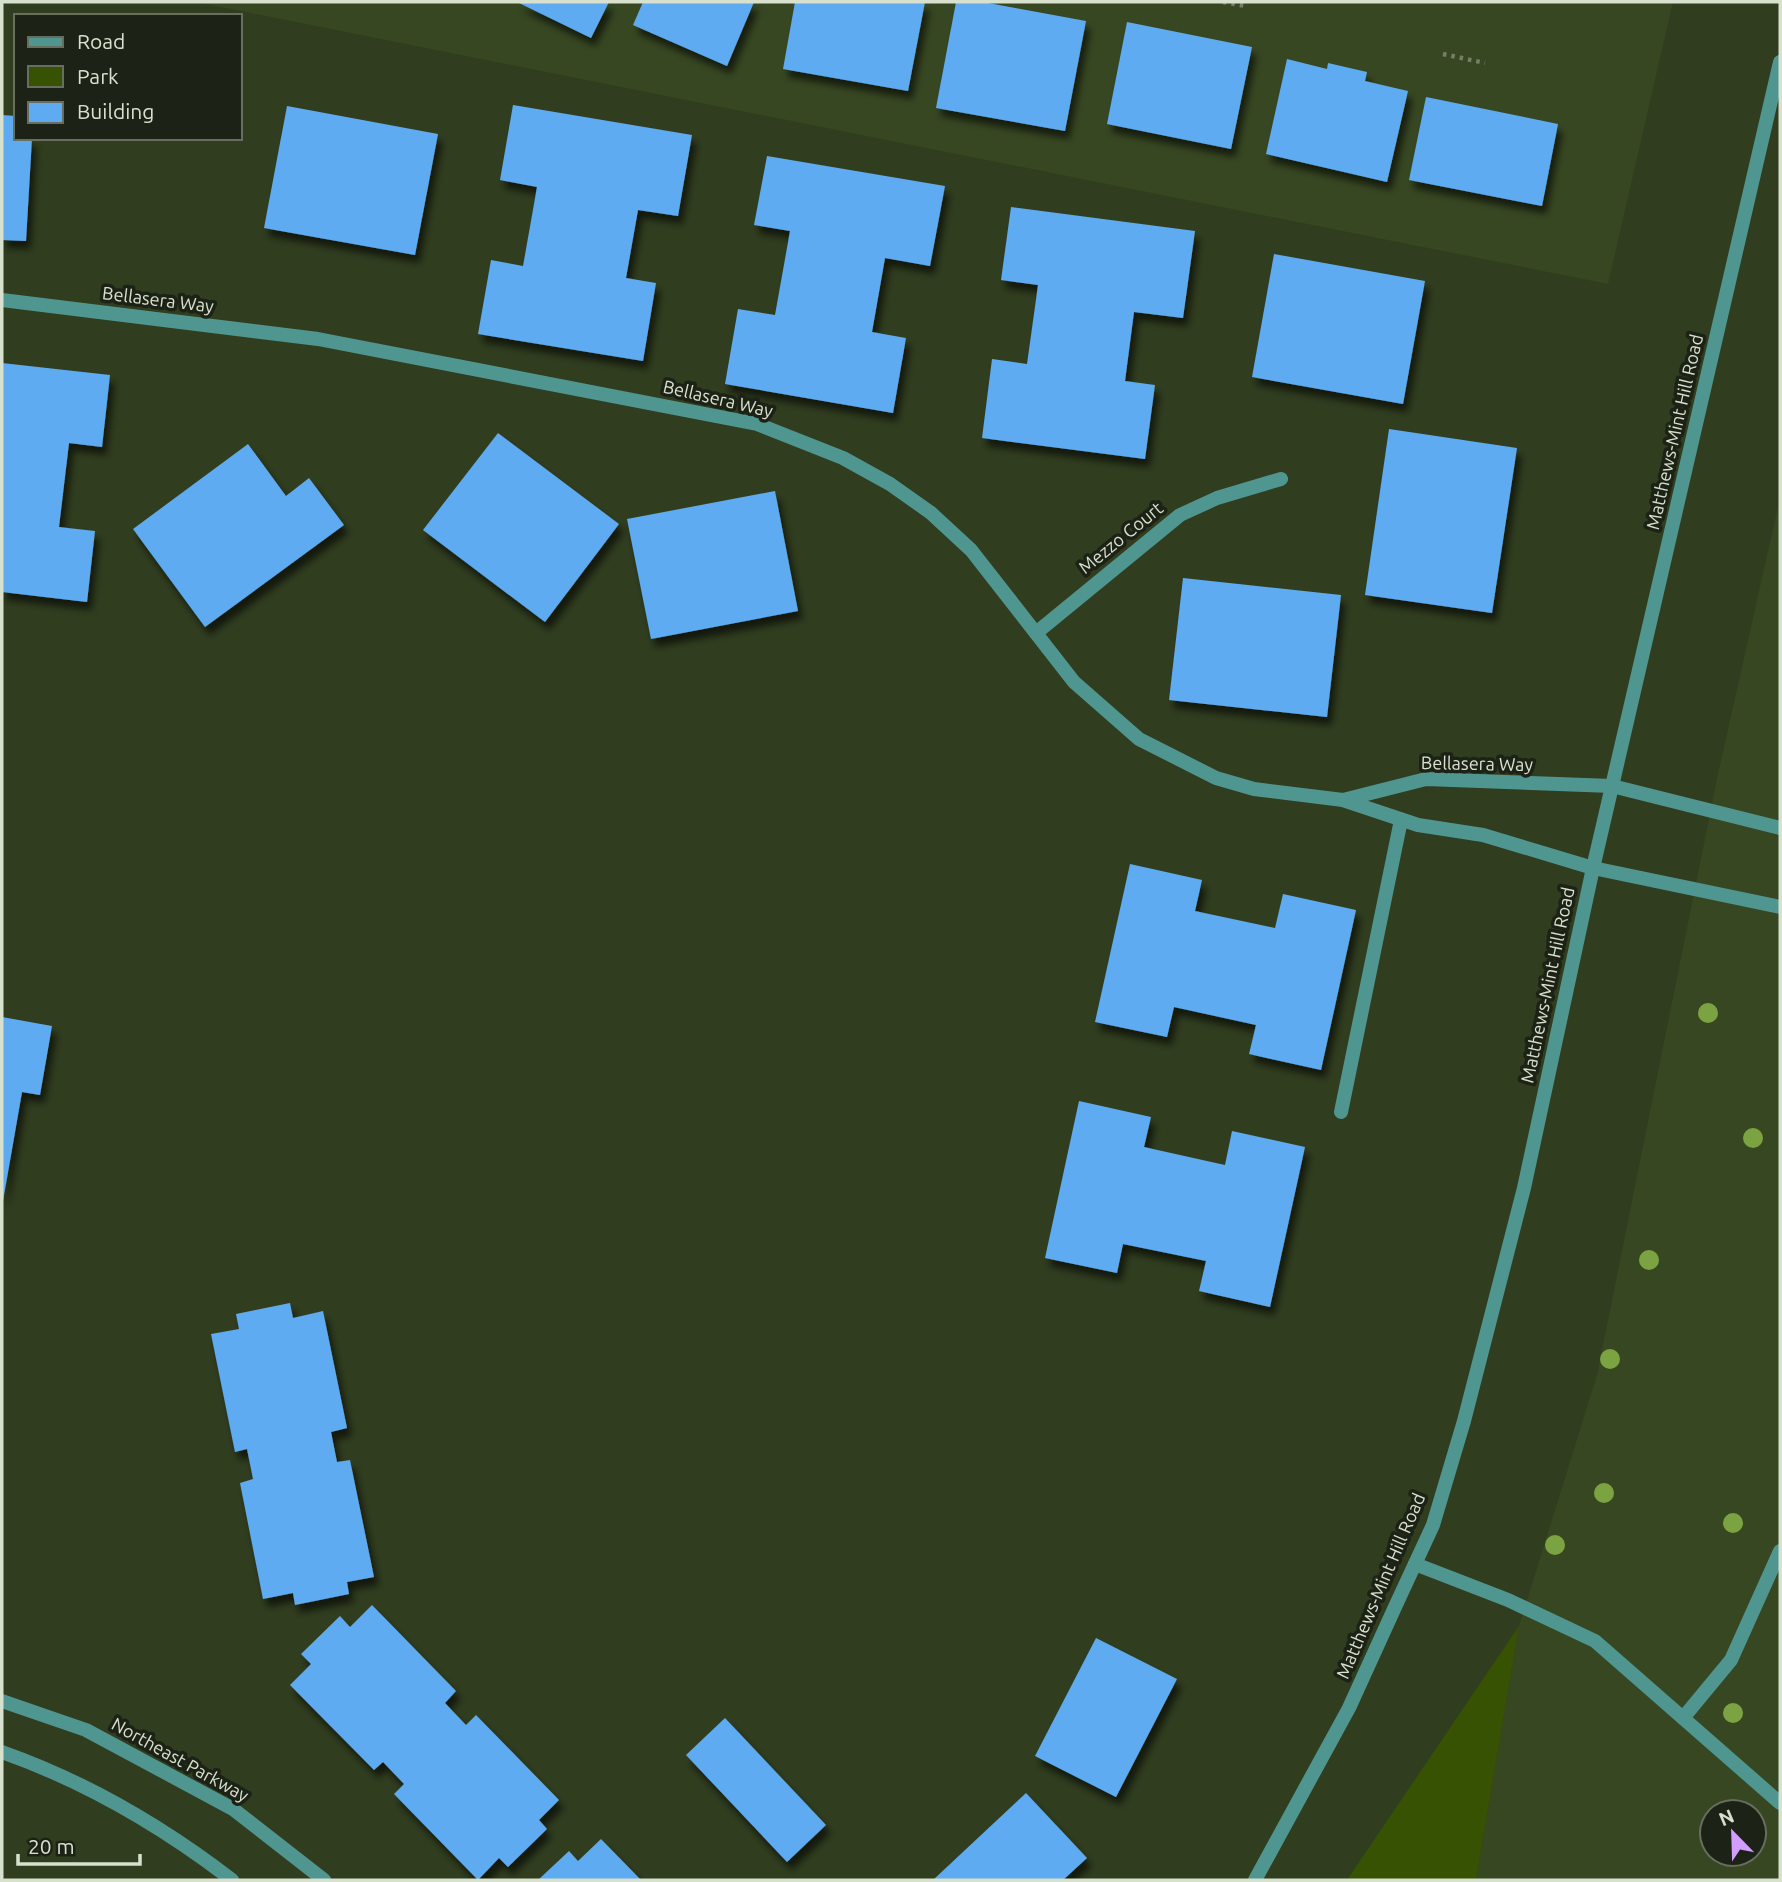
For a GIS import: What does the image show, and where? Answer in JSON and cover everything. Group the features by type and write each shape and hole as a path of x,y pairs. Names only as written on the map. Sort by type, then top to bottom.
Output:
{"street":[{"name":"Matthews-Mint Hill Road","path":"1255,1880 1349,1708 1433,1525 1474,1382 1524,1188 1593,868 1780,62"},
{"name":"Bellasera Way","path":"2,300 318,339 757,424 843,458 890,484 931,513 971,550 1074,682 1102,710 1139,738 1178,761 1216,778 1254,789 1343,800 1401,820 1483,835 1593,868 1780,907"},
{"name":"Mezzo Court","path":"1036,633 1181,515 1217,498 1281,479"},
{"name":"Bellasera Way","path":"1343,800 1426,779 1612,786 1780,828"},
{"path":"1341,1112 1401,820"},
{"path":"1683,1718 1731,1660 1780,1551"},
{"path":"1415,1564 1508,1600 1595,1642 1780,1803"},
{"name":"Northeast Parkway","path":"2,1701 86,1730 233,1809 324,1880"},
{"path":"2,1752 64,1776 191,1849 232,1880"}],"path":[{"path":"1223,2 1246,6"},
{"path":"1443,54 1485,64"}],"shaded area":[{"path":"196,2 1673,2 1608,284"},
{"path":"1780,498 1780,1880 1476,1880 1519,1626 1597,1375 1718,774"}],"green space":[{"path":"1519,1626 1476,1880 1347,1880"}],"building":[{"path":"517,2 609,2 591,38"},
{"path":"643,2 754,2 727,66 633,25"},
{"path":"795,2 925,2 908,91 783,69"},
{"path":"956,2 983,2 1086,21 1065,131 936,108"},
{"path":"1127,22 1252,47 1231,149 1107,124"},
{"path":"1287,59 1327,69 1328,63 1367,72 1365,81 1408,91 1387,182 1266,154"},
{"path":"1426,97 1558,124 1542,206 1409,180"},
{"path":"513,105 692,135 678,216 638,210 626,278 656,283 643,361 478,334 491,260 523,266 537,187 500,180"},
{"path":"287,106 438,134 415,255 264,228"},
{"path":"2,115 14,116 14,140 32,140 26,241 2,240"},
{"path":"767,156 945,186 930,266 885,258 872,332 906,338 893,413 725,384 738,309 775,315 790,231 754,225"},
{"path":"1011,207 1195,231 1183,318 1134,312 1125,381 1155,385 1145,459 982,438 992,359 1027,364 1038,285 1001,280"},
{"path":"1274,254 1425,281 1403,404 1252,377"},
{"path":"2,363 110,375 102,447 69,443 59,527 95,531 87,602 2,592"},
{"path":"1389,429 1517,448 1492,613 1365,595"},
{"path":"498,433 619,524 545,622 423,530"},
{"path":"248,444 286,496 309,478 344,525 205,627 133,529"},
{"path":"775,491 798,611 651,639 627,519"},
{"path":"1183,578 1341,595 1327,717 1169,700"},
{"path":"1130,864 1202,880 1195,911 1275,928 1283,894 1356,910 1321,1070 1249,1054 1256,1025 1174,1007 1167,1037 1095,1022"},
{"path":"2,1017 52,1026 40,1095 22,1092 3,1201"},
{"path":"1079,1101 1151,1117 1144,1147 1225,1165 1232,1131 1305,1147 1270,1307 1199,1291 1206,1261 1123,1244 1117,1273 1045,1258"},
{"path":"290,1303 293,1318 323,1311 347,1428 331,1432 337,1462 350,1460 374,1577 347,1582 349,1594 295,1605 293,1593 263,1599 240,1483 253,1479 247,1449 235,1452 211,1334 239,1329 236,1314"},
{"path":"372,1605 456,1691 445,1703 466,1725 476,1715 559,1800 539,1820 547,1829 508,1867 499,1858 478,1880 394,1794 404,1784 383,1762 374,1770 290,1685 311,1664 301,1654 340,1616 350,1627"},
{"path":"1096,1638 1177,1679 1116,1797 1035,1756"},
{"path":"725,1718 826,1825 787,1862 686,1755"},
{"path":"1026,1793 1087,1858 1063,1880 933,1880"},
{"path":"601,1839 641,1880 538,1880 569,1851 578,1861"}]}
